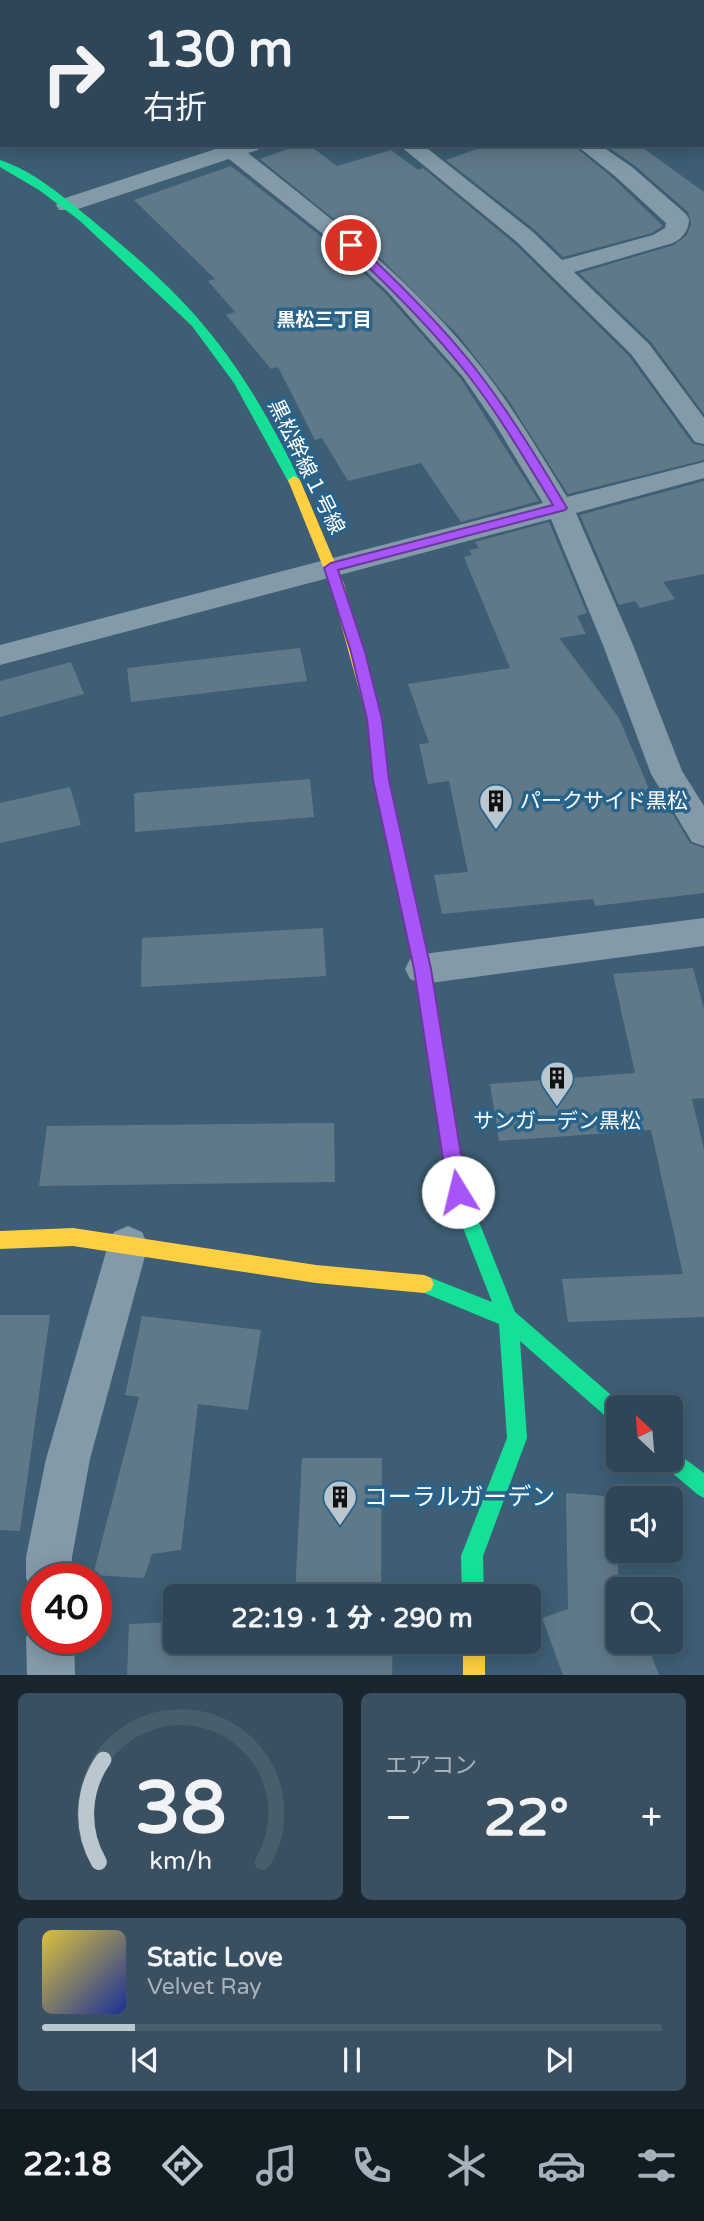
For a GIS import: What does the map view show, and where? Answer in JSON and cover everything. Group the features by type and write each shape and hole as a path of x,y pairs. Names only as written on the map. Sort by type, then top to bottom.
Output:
{"street":[{"path":"412,147 525,237 640,349 704,436"},
{"path":"557,269 661,240 678,228 678,219 664,206 589,147"},
{"path":"67,205 241,148 351,245 435,328 472,372 507,421 561,508 618,645 667,774 704,833"},
{"name":"黒松幹線１号線","path":"0,163 67,205 117,246 201,329 238,380 270,432 300,492 331,568 358,652 374,719 381,780 423,969 458,1192 508,1318 606,1404"},
{"path":"0,655 704,470"},
{"path":"423,969 704,932"},
{"path":"0,1240 73,1237 316,1274 418,1282 508,1318 517,1438 472,1556 473,1584"},
{"path":"49,1563 68,1459 128,1245"},
{"path":"683,1469 704,1486"},
{"path":"50,1654 51,1675"},
{"path":"474,1654 474,1675"}],"building":[{"path":"293,147 312,147 337,166 391,150 418,170 423,168 515,244 629,356 693,444 704,446 704,460 568,494 507,398 458,335 373,251 260,159"},
{"path":"482,147 575,147 663,226 652,233 563,257 535,230 446,160"},
{"path":"608,147 642,147 704,192 704,414 651,342 579,273 674,245 687,235 691,224 688,212 634,165"},
{"path":"231,166 341,252 385,293 461,379 539,501 461,522 421,463 348,481 322,438 315,440 278,367 271,369 226,315 235,312 208,281 215,279 134,200"},
{"path":"704,481 704,574 663,582 675,599 640,608 635,601 619,605 580,515"},
{"path":"549,522 587,613 577,616 586,634 559,638 619,718 649,789 657,788 690,843 704,848 704,893 595,906 593,899 442,914 434,875 468,872 449,781 428,784 419,744 429,743 408,684 510,668 464,557 472,555 469,550 479,548 475,542"},
{"path":"300,648 307,681 131,702 127,668"},
{"path":"71,662 84,694 0,717 0,681"},
{"path":"310,779 314,817 135,832 134,793"},
{"path":"70,787 81,825 0,843 0,803"},
{"path":"323,928 326,976 141,987 142,938"},
{"path":"693,968 704,1009 704,1098 692,1099 704,1150 704,1317 568,1322 562,1279 683,1274 651,1130 499,1141 490,1084 635,1073 613,974"},
{"path":"334,1123 335,1182 39,1186 47,1126"},
{"path":"0,1315 50,1315 20,1531 0,1530"},
{"path":"142,1316 261,1330 248,1410 198,1404 181,1550 152,1554 144,1578 112,1576 112,1563 96,1563 139,1397 125,1395"},
{"name":"コーラルガーデン","path":"302,1458 382,1458 381,1584 296,1584"},
{"path":"566,1493 606,1496 606,1563 618,1563 618,1577 606,1577 606,1654 651,1654 659,1675 563,1675 542,1618 568,1609"},
{"path":"163,1623 163,1654 393,1654 392,1675 127,1675 129,1624"}],"traffic: fast":[{"path":"0,163 63,202 120,250 196,323 240,383 294,480"},
{"path":"414,930 423,969 458,1192 508,1318 606,1404"},
{"path":"424,1284 508,1318 517,1438 472,1556 473,1584"},
{"path":"683,1469 704,1487"}],"traffic: slow":[{"path":"294,480 337,584 374,719 381,780 414,930"},
{"path":"0,1240 73,1237 316,1274 424,1284"},
{"path":"474,1654 474,1675"}],"place":[{"name":"パークサイド黒松","path":"496,831"},
{"name":"サンガーデン黒松","path":"557,1108"},
{"name":"コーラルガーデン","path":"340,1527"}],"district":[{"name":"黒松三丁目","path":"324,320"}],"route":[{"path":"351,245 396,286 472,372 507,421 561,508 331,568 358,652 374,719 381,780 423,969 458,1192"}]}
